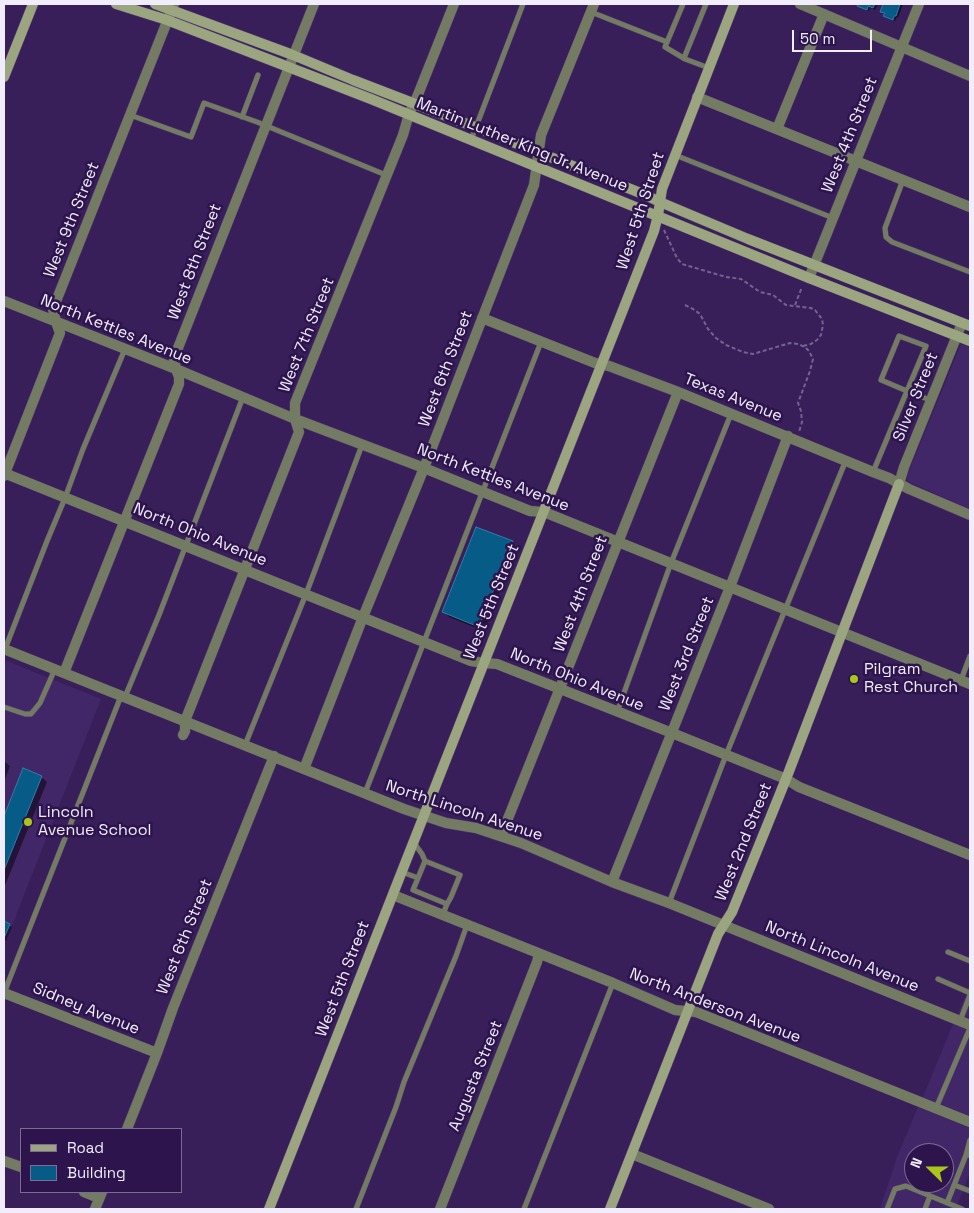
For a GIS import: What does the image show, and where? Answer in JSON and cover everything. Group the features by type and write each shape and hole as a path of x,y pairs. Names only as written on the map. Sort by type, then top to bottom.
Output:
{"street":[{"path":"4,77 33,4"},
{"name":"Martin Luther King Jr. Avenue","path":"116,4 168,20 409,114 658,215 807,280 970,341"},
{"name":"Martin Luther King Jr. Avenue","path":"155,4 172,7 539,152 748,239 966,324"},
{"name":"West 8th Street","path":"60,671 125,522 180,384 174,360 176,353 314,4"},
{"name":"West 7th Street","path":"183,735 185,721 299,432 295,419 296,403 454,4"},
{"name":"West 5th Street","path":"269,1209 654,231 662,189 734,4"},
{"path":"800,4 970,76"},
{"name":"West 4th Street","path":"807,280 919,4"},
{"name":"West 9th Street","path":"4,474 60,333 53,309 172,7"},
{"name":"West 6th Street","path":"304,769 534,185 541,135 592,8"},
{"path":"777,129 824,14"},
{"path":"697,97 970,207"},
{"name":"North Kettles Avenue","path":"4,301 176,369 295,419 530,511 544,512 966,682"},
{"name":"Texas Avenue","path":"482,318 788,436 970,515"},
{"name":"Silver Street","path":"899,484 904,466 957,336 966,324"},
{"name":"West 4th Street","path":"501,836 678,392"},
{"name":"West 3rd Street","path":"612,882 788,436"},
{"name":"North Ohio Avenue","path":"4,474 471,661 497,664 672,733 970,855"},
{"name":"West 2nd Street","path":"610,1209 718,934 732,912 786,779 899,484"},
{"name":"North Lincoln Avenue","path":"4,649 404,809 446,822 476,828 521,843 612,882 669,903 960,1021 970,1027"},
{"name":"West 6th Street","path":"127,1128 173,1008 274,756"},
{"name":"North Anderson Avenue","path":"392,895 613,983 675,1010 688,1011 705,1016 970,1122"},
{"name":"Augusta Street","path":"440,1209 539,954"},
{"name":"Sidney Avenue","path":"4,993 157,1053"},
{"path":"632,1154 769,1209"},
{"path":"4,1161 20,1167"},
{"path":"95,1209 100,1195"}],"lane":[{"path":"470,140 522,4"},
{"path":"682,4 665,47 684,58 709,68"},
{"path":"684,58 706,4"},
{"path":"592,8 667,42"},
{"path":"242,117 258,76"},
{"path":"129,115 190,137 204,103 387,176"},
{"path":"675,155 833,218"},
{"path":"903,180 885,228 886,237 892,242 970,272"},
{"path":"873,472 908,391 926,346 899,336 881,380 908,391 931,400"},
{"path":"365,793 541,342"},
{"path":"4,649 83,449 125,349"},
{"path":"4,993 185,546 243,397"},
{"path":"617,712 671,563 731,413"},
{"path":"245,745 306,594 362,444"},
{"path":"669,903 726,755 846,460"},
{"path":"966,682 970,656"},
{"path":"4,707 25,714 31,714 60,671"},
{"path":"414,842 425,860 460,875 442,915"},
{"path":"425,860 413,890 447,904"},
{"path":"402,872 418,878"},
{"path":"420,906 424,895"},
{"path":"356,1209 404,1082 467,925"},
{"path":"948,952 970,961"},
{"path":"938,979 970,996 960,1021"},
{"path":"524,1209 613,983"},
{"path":"936,1108 970,1027"},
{"path":"970,1140 968,1155 954,1185 970,1191"},
{"path":"887,1209 895,1189 906,1186 962,1209"},
{"path":"946,1203 950,1193"},
{"path":"924,1209 930,1196"}],"path":[{"path":"664,229 677,258 682,264 726,277 741,279 760,292 773,295 786,305 795,305 815,310 822,319 821,335 811,344 803,346"},
{"path":"795,305 807,280"},
{"path":"685,305 694,308 700,314 708,329 726,346 753,354 790,343 803,346 809,351 813,359 798,403 802,422 799,432"}],"shaded area":[{"path":"961,344 970,347 970,509 907,481 909,471"},
{"name":"Lincoln Avenue School","path":"4,660 101,699 4,946"},
{"path":"970,984 970,1019 958,1014"},
{"path":"953,1024 970,1031 970,1116 923,1097"},
{"path":"918,1107 970,1128 970,1172 956,1209 880,1209 897,1157"}],"building":[{"path":"858,4 875,4 873,8 868,6 867,10 857,6"},
{"path":"883,4 900,4 893,20 883,16 885,13 880,12"},
{"path":"476,527 513,541 479,627 442,612"},
{"path":"23,768 42,776 4,870 4,816"},
{"path":"4,921 10,924 4,938"}],"place":[{"name":"Pilgram Rest Church","path":"854,679"},
{"name":"Lincoln Avenue School","path":"28,822"}]}
